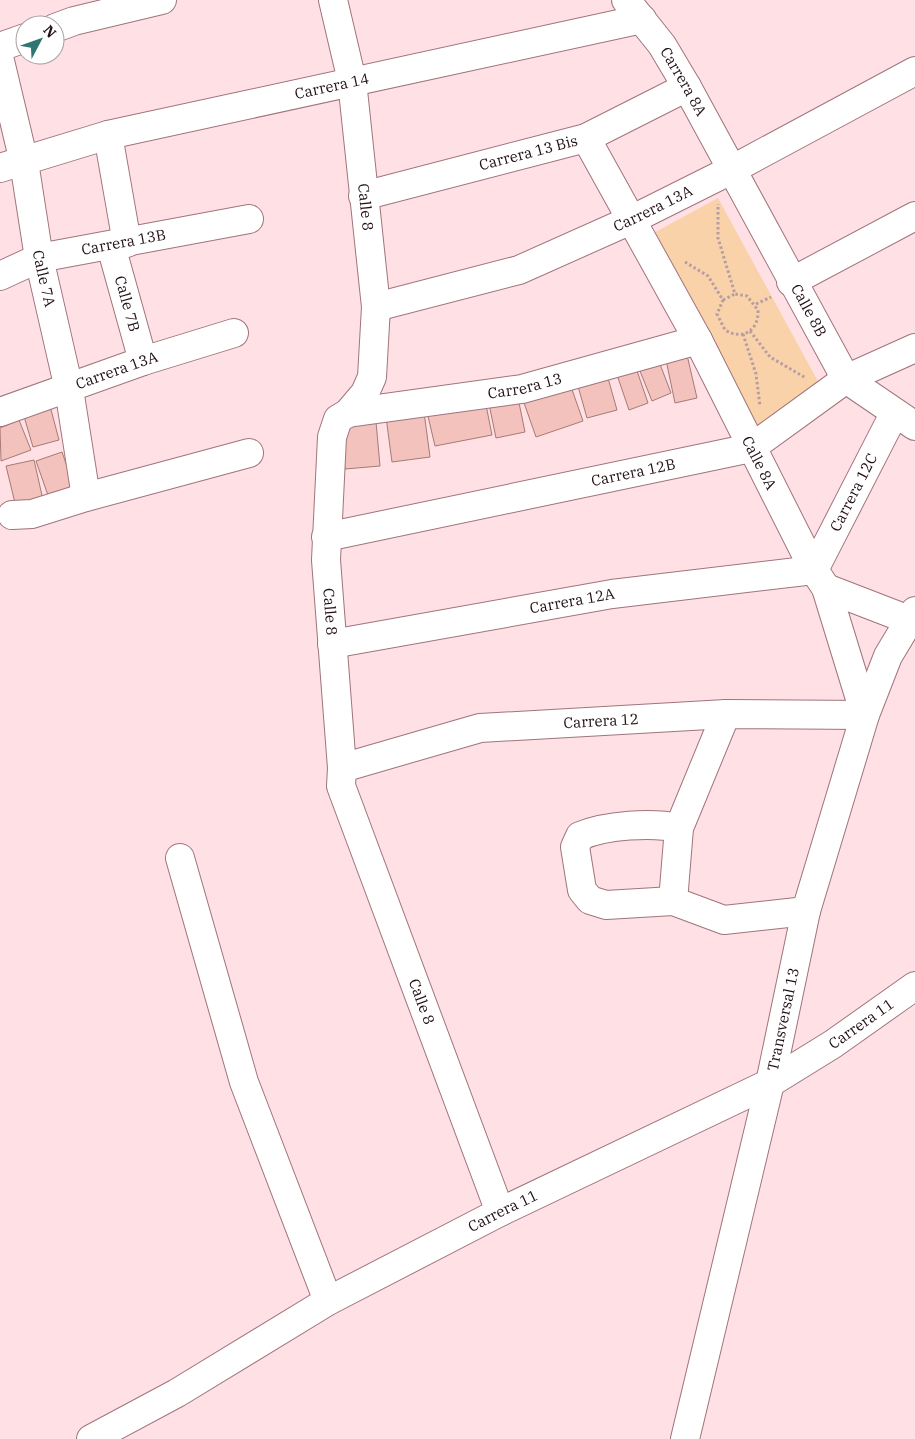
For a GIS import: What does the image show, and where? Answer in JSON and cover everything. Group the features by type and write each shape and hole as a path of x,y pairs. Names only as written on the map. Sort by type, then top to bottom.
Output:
{"street":[{"path":"65,24 162,0"},
{"name":"Calle 8","path":"333,0 352,82 376,307 372,377 365,393 348,413 338,419 332,437 326,537 342,768 341,786 500,1212"},
{"name":"Carrera 14","path":"12,165 108,135 352,82 634,9"},
{"name":"Carrera 8A","path":"634,9 662,46 687,87 731,170"},
{"path":"0,48 15,42"},
{"name":"Calle 7A","path":"0,61 12,165 39,258 69,389 86,497"},
{"name":"Carrera 13A","path":"376,307 519,270 631,220 914,76"},
{"name":"Carrera 13 Bis","path":"363,196 586,138 687,87"},
{"name":"Calle 7B","path":"108,135 119,245 143,360"},
{"name":"Calle 8A","path":"586,138 698,340 751,448 820,579 866,715"},
{"name":"Calle 8B","path":"731,170 782,289 846,379 905,420"},
{"path":"782,289 915,216"},
{"name":"Carrera 13B","path":"0,276 39,258 119,245 249,219"},
{"name":"Carrera 13A","path":"0,412 69,389 143,360 234,333"},
{"name":"Carrera 13","path":"348,413 522,389 698,340"},
{"name":"Carrera 12B","path":"326,537 751,448 846,379 915,348"},
{"name":"Carrera 12C","path":"820,579 905,420"},
{"path":"12,515 32,514 86,497 249,453"},
{"path":"820,579 912,616"},
{"name":"Carrera 12A","path":"332,644 612,594 820,579"},
{"name":"Transversal 13","path":"685,1439 770,1083 806,911 866,715 888,656 912,616"},
{"path":"673,901 679,828 726,714"},
{"name":"Carrera 12","path":"342,768 480,728 726,714 866,715"},
{"path":"679,828 661,824 593,830 580,836 575,847 582,890 590,900 606,904 673,901 724,920 806,911"},
{"path":"180,858 244,1082 328,1301"},
{"name":"Carrera 11","path":"91,1439 177,1393 328,1301 500,1212 770,1083 833,1044 915,986"}],"path":[{"path":"718,198 718,238 735,294"},
{"path":"684,261 708,276 723,300"},
{"path":"756,304 782,289"},
{"path":"735,294 747,296 756,304 758,316 750,331 743,334 730,333 721,326 717,314 723,300 735,294"},
{"path":"750,331 770,357 813,381"},
{"path":"743,334 756,374 761,400 759,409"}],"shaded area":[{"path":"718,198 820,385 756,427 648,236"}],"building":[{"path":"687,355 697,398 675,403 666,360"},
{"path":"658,359 671,393 652,401 638,366"},
{"path":"635,365 648,403 629,410 616,372"},
{"path":"606,371 617,410 587,418 576,379"},
{"path":"569,381 583,421 536,437 522,397"},
{"path":"517,393 525,432 496,438 488,399"},
{"path":"485,400 492,435 435,446 427,412"},
{"path":"50,406 59,440 33,447 23,413"},
{"path":"424,412 430,457 392,462 386,417"},
{"path":"19,420 31,450 1,461 0,428"},
{"path":"376,422 380,466 345,469 340,425"},
{"path":"62,452 76,492 50,501 36,461"},
{"path":"34,460 43,500 16,507 6,466"}]}
